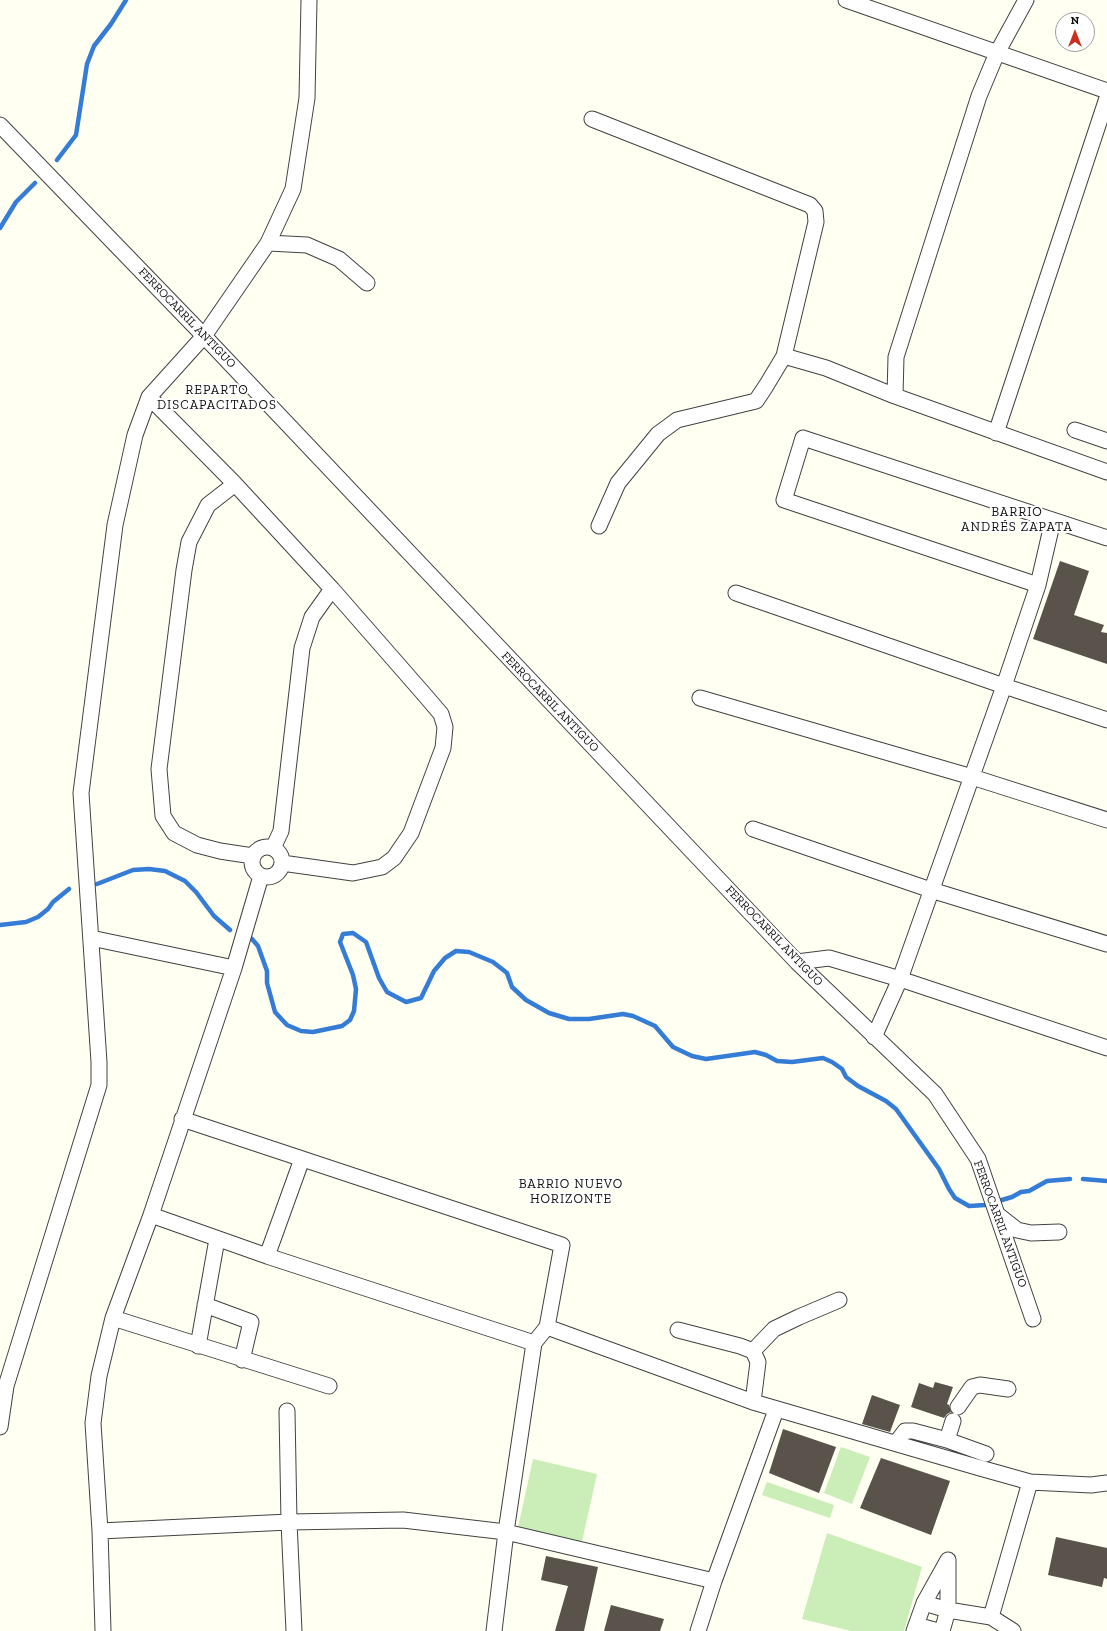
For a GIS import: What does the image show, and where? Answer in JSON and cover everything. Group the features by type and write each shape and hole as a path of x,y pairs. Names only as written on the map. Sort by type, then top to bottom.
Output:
{"street":[{"path":"0,1427 6,1386 99,1085 99,1062 81,793 115,525 135,435 149,397 204,336 268,243 292,189 307,98 309,0"},
{"path":"846,0 1107,91"},
{"path":"895,396 896,357 979,96 997,53 1026,0"},
{"path":"996,433 1107,98"},
{"path":"592,119 810,204 816,211 816,222 784,356 756,401 677,420 658,434 618,483 599,526"},
{"name":"FERROCARRIL ANTIGUO","path":"0,125 204,336 797,962 935,1094 978,1159 1033,1319"},
{"path":"268,243 306,245 339,259 367,283"},
{"path":"784,356 826,368 895,396 1107,472"},
{"path":"149,397 235,484 332,590 440,714 445,727 443,748 411,832 394,858 382,867 353,874 282,863"},
{"path":"1075,430 1107,441"},
{"path":"1038,585 784,500 803,438 1107,538"},
{"path":"235,484 208,505 189,542 183,577 159,769 163,816 174,833 197,845 220,851 253,856"},
{"path":"874,1037 900,978 1004,686 1038,585 1053,520"},
{"path":"273,848 281,831 302,648 312,617 332,590"},
{"path":"736,593 1107,720"},
{"path":"700,698 972,777 1107,820"},
{"path":"754,829 931,890 1107,944"},
{"path":"265,847 273,848 280,854 282,863 278,872 270,877 261,876 254,871 252,864 253,856 258,850 265,847"},
{"path":"103,1631 100,1531 93,1423 99,1376 113,1318 151,1215 234,968 261,876"},
{"path":"91,938 234,968"},
{"path":"797,962 829,958 900,978 1107,1048"},
{"path":"182,1119 562,1245 547,1327 534,1344 506,1532 494,1631"},
{"path":"267,1256 302,1159"},
{"path":"151,1215 267,1256 534,1344"},
{"path":"998,1215 1017,1230 1031,1233 1059,1232"},
{"path":"198,1346 218,1239"},
{"path":"752,1351 774,1330 799,1317 839,1300"},
{"path":"205,1305 251,1322 242,1360"},
{"path":"113,1318 242,1360 329,1386"},
{"path":"547,1327 776,1410 1030,1482 1091,1485 1107,1483"},
{"path":"678,1330 740,1346 752,1351 758,1362 753,1402"},
{"path":"947,1440 955,1414 972,1387 980,1385 1008,1389"},
{"path":"698,1631 714,1581 776,1410"},
{"path":"287,1411 289,1522 294,1631"},
{"path":"896,1443 905,1431 913,1431 947,1440 986,1454"},
{"path":"991,1617 1030,1482"},
{"path":"100,1531 289,1522 403,1520 506,1532 714,1581"},
{"path":"938,1631 915,1628 924,1603 948,1560 948,1610 942,1631"},
{"path":"924,1603 948,1610 991,1617 1013,1631"}],"green space":[{"path":"841,1447 870,1457 852,1504 824,1493"},
{"path":"533,1459 597,1474 581,1546 517,1532"},
{"path":"767,1482 834,1505 830,1518 762,1495"},
{"path":"827,1533 922,1567 904,1631 851,1631 802,1619"}],"building":[{"path":"1060,561 1089,571 1074,615 1104,625 1101,632 1107,633 1107,664 1033,639"},
{"path":"935,1382 953,1387 947,1404 949,1405 951,1412 944,1418 911,1407 919,1383 933,1388"},
{"path":"872,1395 900,1405 890,1432 862,1424"},
{"path":"783,1429 836,1447 819,1493 769,1473"},
{"path":"881,1458 950,1481 931,1535 860,1508"},
{"path":"1056,1537 1107,1548 1107,1579 1104,1578 1102,1587 1048,1575"},
{"path":"546,1556 598,1567 584,1631 555,1631 568,1586 541,1580"},
{"path":"611,1605 664,1619 660,1631 604,1631"}],"waterway":[{"path":"57,160 76,135 87,64 94,46 111,24 126,0"},
{"path":"0,228 16,202 35,183"},
{"path":"97,884 133,870 149,869 165,871 185,881 196,892 214,916 230,930"},
{"path":"0,925 26,922 38,917 69,889"},
{"path":"252,939 258,946 267,971 267,983 275,1012 287,1025 301,1031 313,1032 342,1026 350,1020 354,1011 356,989 353,975 340,942 343,934 353,933 366,942 379,978 387,992 406,1002 421,998 434,971 445,958 456,951 469,952 493,962 507,973 512,987 526,1000 549,1013 569,1019 589,1019 623,1014 633,1016 655,1026 673,1047 692,1056 706,1059 755,1052 766,1055 777,1061 792,1062 823,1058 832,1062 842,1069 846,1077 858,1086 886,1101 896,1109 939,1169 955,1198 969,1206 985,1205 1012,1197 1021,1192 1029,1191 1047,1181 1070,1179"},
{"path":"1083,1179 1107,1181"}],"district":[{"name":"REPARTO DISCAPACITADOS","path":"217,398"},
{"name":"BARRIO ANDRÉS ZAPATA","path":"1017,520"},
{"name":"BARRIO NUEVO HORIZONTE","path":"571,1192"}]}
